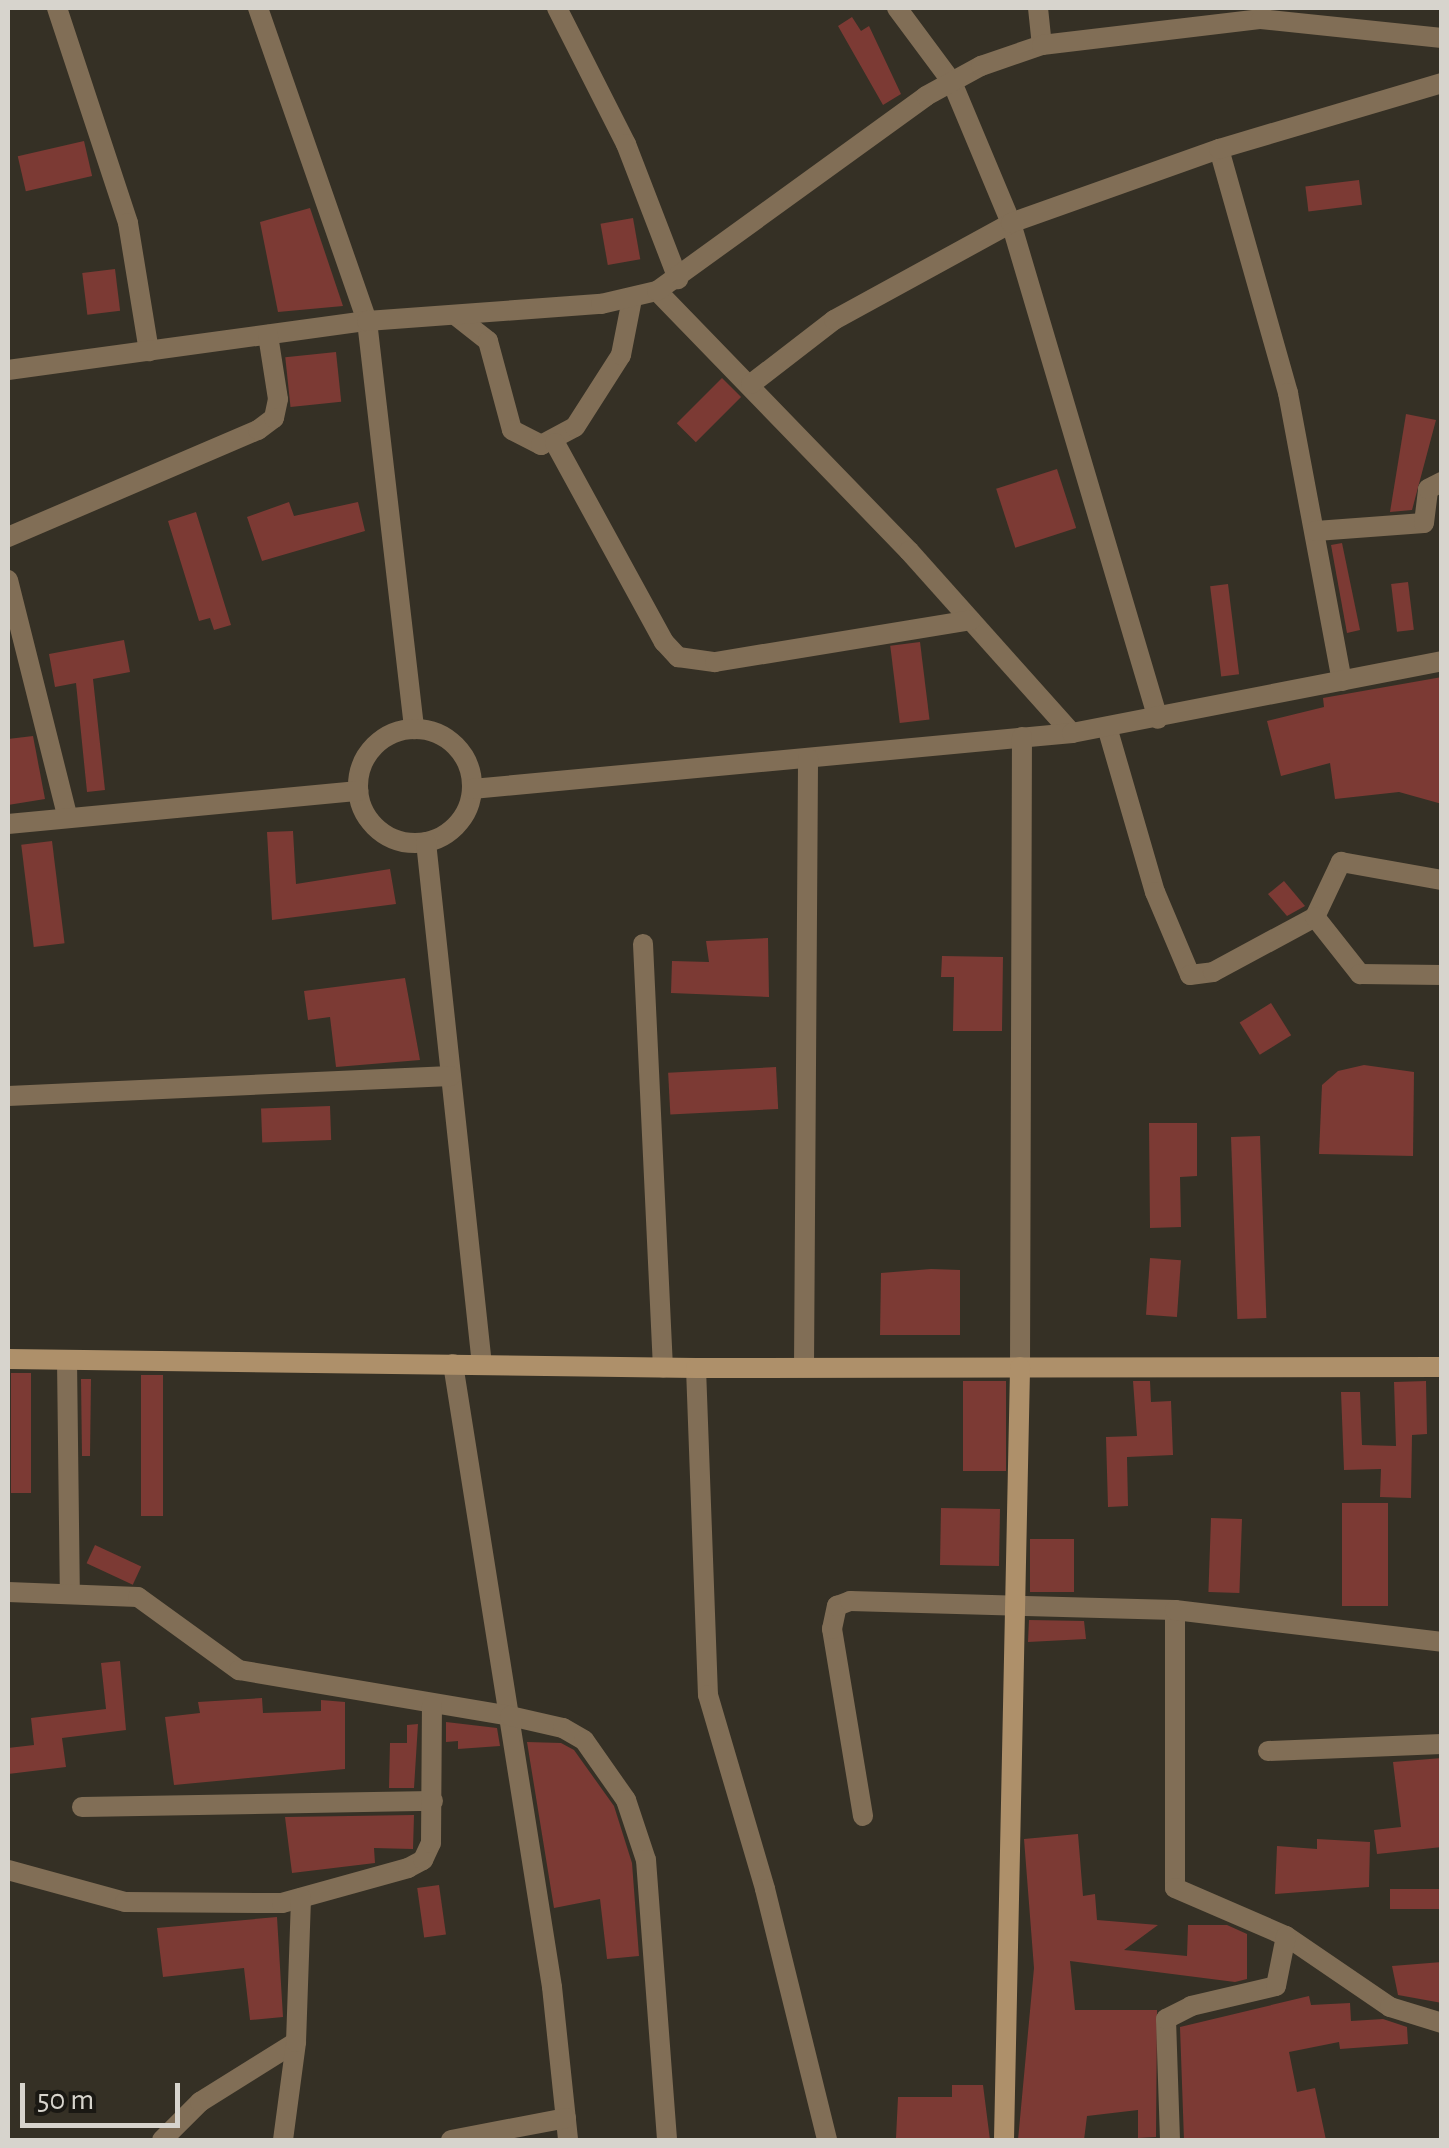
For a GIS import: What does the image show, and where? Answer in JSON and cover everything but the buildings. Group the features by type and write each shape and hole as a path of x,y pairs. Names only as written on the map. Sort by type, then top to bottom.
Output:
{"main road":[{"path":"8,1359 664,1368 1442,1368"},
{"path":"1004,2140 1020,1367"}],"street":[{"path":"57,8 128,223 149,352"},
{"path":"258,8 367,322 414,729"},
{"path":"557,8 626,144 678,279"},
{"path":"897,8 952,82 1012,223 1158,719"},
{"path":"1038,8 1042,45"},
{"path":"8,370 367,322 632,299 678,279 952,82 1042,45 1259,13 1329,16 1442,38"},
{"path":"751,384 834,320 1012,223 1219,149 1442,84"},
{"path":"1219,149 1288,393 1342,681"},
{"path":"657,291 751,384 1072,733"},
{"path":"455,315 488,341 512,430 541,445 555,443 575,427 621,355 632,299"},
{"path":"8,537 140,486 258,430 274,418 278,399 268,335"},
{"path":"555,443 678,657 715,662 970,620"},
{"path":"1316,531 1424,524 1428,489 1442,482"},
{"path":"8,580 68,818"},
{"path":"472,789 1072,733 1442,661"},
{"path":"1107,727 1155,892 1190,975 1213,972 1315,917 1341,862 1442,880"},
{"path":"414,729 449,740 462,754 472,789 458,824 426,842 389,837 374,825 358,791 367,755 396,732 414,729"},
{"path":"1020,1367 1022,737"},
{"path":"804,1367 808,758"},
{"path":"8,824 358,791"},
{"path":"426,842 482,1365"},
{"path":"1315,917 1360,974 1442,975"},
{"path":"643,944 664,1368"},
{"path":"8,1096 451,1076"},
{"path":"66,1360 70,1591"},
{"path":"454,1364 510,1716 568,2140"},
{"path":"696,1368 708,1695 827,2140"},
{"path":"8,1592 138,1596 238,1670 432,1706 510,1716 584,1740 608,1768 638,1831 650,1898 667,2140"},
{"path":"862,1816 832,1629 837,1606 872,1600 1176,1610 1442,1642"},
{"path":"1176,1610 1170,1875 1184,1897 1286,1936 1390,2007 1442,2023"},
{"path":"8,1870 124,1902 301,1898 423,1860 433,1802 432,1706"},
{"path":"1268,1751 1442,1744"},
{"path":"82,1807 433,1802"},
{"path":"284,2140 296,2042 301,1898"},
{"path":"1170,2140 1166,2019 1173,2012 1276,1986 1286,1936"},
{"path":"162,2140 200,2102 296,2042"},
{"path":"451,2140 566,2118"}]}
